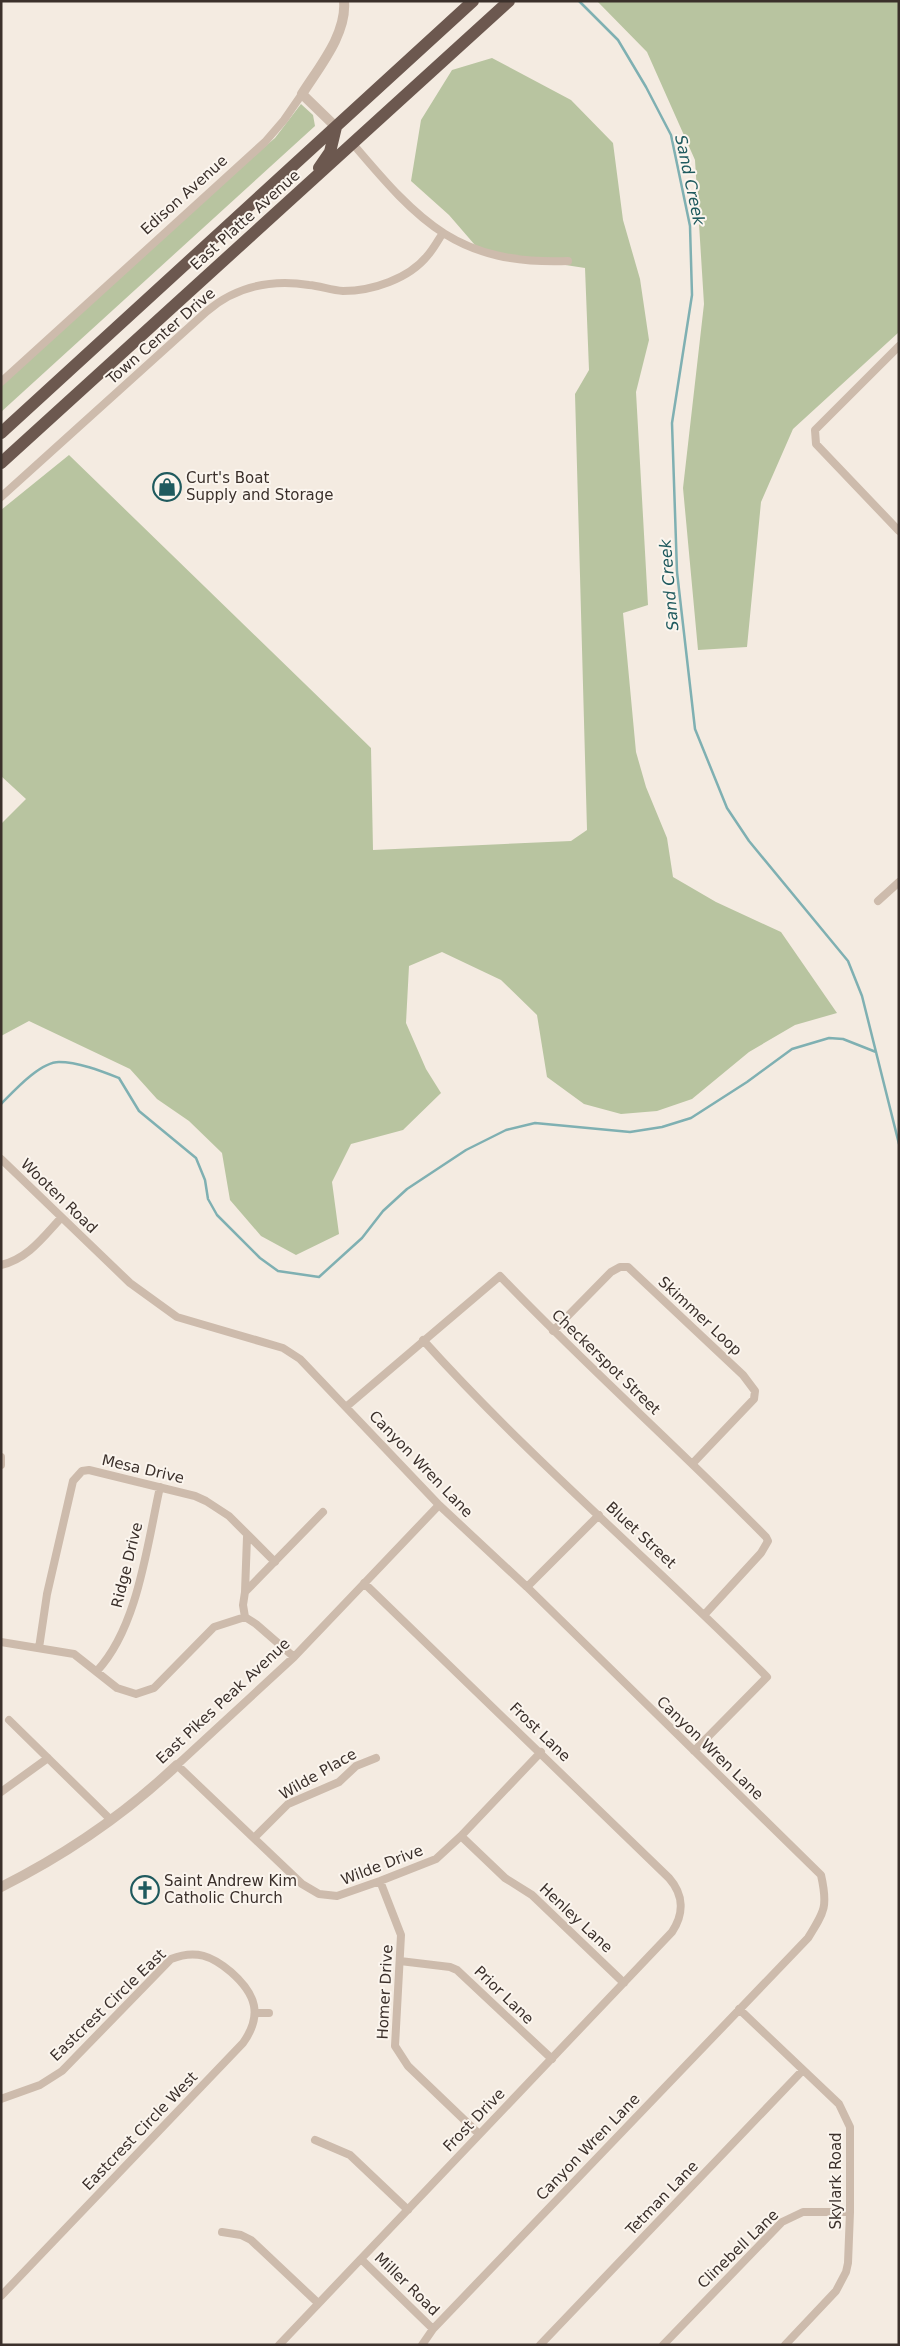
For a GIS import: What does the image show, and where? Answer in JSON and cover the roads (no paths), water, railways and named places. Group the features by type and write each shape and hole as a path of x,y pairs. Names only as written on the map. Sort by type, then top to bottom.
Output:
{"highway":[{"name":"East Platte Avenue","path":"1,433 473,1"},
{"name":"East Platte Avenue","path":"1,462 509,1"},
{"path":"301,191 330,152 336,127"}],"street":[{"name":"Edison Avenue","path":"1,382 265,142 284,120 302,94 338,34 343,22 344,1"},
{"path":"302,94 336,127"},
{"path":"353,144 404,202 431,226 443,233 472,248 502,258 539,262 568,261"},
{"name":"Town Center Drive","path":"1,497 206,312 229,295 241,289 274,283 310,285 342,291 375,287 402,276 428,257 443,233"},
{"path":"899,346 815,430 816,444 899,531"},
{"path":"878,901 899,882"},
{"name":"Wooten Road","path":"1,1159 99,1252"},
{"path":"1,1265 14,1262 27,1253 62,1218"},
{"name":"Canyon Wren Lane","path":"99,1252 130,1283 177,1318 283,1348 300,1359 439,1505 527,1587 821,1874 826,1893 823,1913 808,1938 433,2329 422,2345"},
{"name":"Skimmer Loop","path":"553,1331 611,1272 620,1267 628,1267 692,1326 743,1375 755,1391 754,1399 693,1462"},
{"name":"Checkerspot Street","path":"346,1407 500,1276 553,1331 693,1462 766,1536 768,1541 761,1553 704,1614"},
{"name":"Bluet Street","path":"423,1340 485,1408 704,1614 767,1677 694,1751"},
{"path":"1,1457 1,1465"},
{"name":"Mesa Drive","path":"39,1648 54,1560 76,1475 82,1471 90,1470 160,1487 206,1501 229,1516 275,1562"},
{"name":"Ridge Drive","path":"97,1672 113,1652 134,1602 160,1487"},
{"name":"East Pikes Peak Avenue","path":"1,1887 58,1856 111,1820 177,1765 294,1657 439,1505"},
{"path":"245,1592 323,1512"},
{"path":"527,1587 599,1514"},
{"path":"247,1536 243,1605 245,1617 256,1624 294,1657"},
{"name":"Frost Lane","path":"364,1583 670,1878 680,1894 680,1910"},
{"path":"1,1642 74,1654 117,1688 136,1694 154,1688 214,1627 245,1617"},
{"path":"135,1704 136,1694"},
{"path":"9,1720 111,1820"},
{"name":"Wilde Drive","path":"177,1765 302,1884 319,1894 328,1896 346,1894 436,1859 461,1836 541,1752"},
{"path":"1,1792 48,1758"},
{"name":"Wilde Place","path":"254,1838 288,1804 338,1782 356,1766 376,1758"},
{"name":"Henley Lane","path":"461,1836 504,1878 532,1895 624,1983"},
{"name":"Homer Drive","path":"380,1882 401,1935 394,2037 398,2054 408,2066 479,2134"},
{"name":"Frost Drive","path":"279,2345 672,1932 680,1910"},
{"name":"Eastcrest Circle East","path":"1,2100 40,2085 62,2071 171,1958 182,1954 202,1954 212,1957 233,1974 249,1991 254,2001 255,2013"},
{"name":"Prior Lane","path":"400,1962 450,1967 457,1970 552,2059"},
{"name":"Skylark Road","path":"740,2009 831,2096 846,2116 851,2139 848,2263 843,2282 785,2345"},
{"path":"255,2013 269,2013"},
{"name":"Eastcrest Circle West","path":"1,2296 243,2044 254,2026 255,2013"},
{"name":"Tetman Lane","path":"540,2345 803,2070"},
{"path":"315,2140 350,2155 408,2210"},
{"name":"Clinebell Lane","path":"663,2345 782,2222 803,2212 850,2212"},
{"path":"222,2232 241,2235 251,2240 318,2303"},
{"name":"Miller Road","path":"361,2259 433,2329"}],"waterway":[{"name":"Sand Creek","path":"579,1 618,40 646,87 671,135 690,226 692,295 672,423 677,572 695,729 727,808 749,841 848,961 862,996 899,1144"},
{"path":"1,1104 28,1078 52,1063 59,1062 89,1067 119,1078 139,1111 196,1158 205,1180 208,1199 217,1215 260,1258 278,1271 319,1277 362,1238 383,1211 407,1189 466,1150 506,1130 535,1123 630,1132 662,1127 691,1118 747,1082 792,1049 829,1038 843,1039 876,1052"}],"place":[{"name":"Curt's Boat Supply and Storage","path":"167,487"},
{"name":"Saint Andrew Kim Catholic Church","path":"145,1890"}]}
